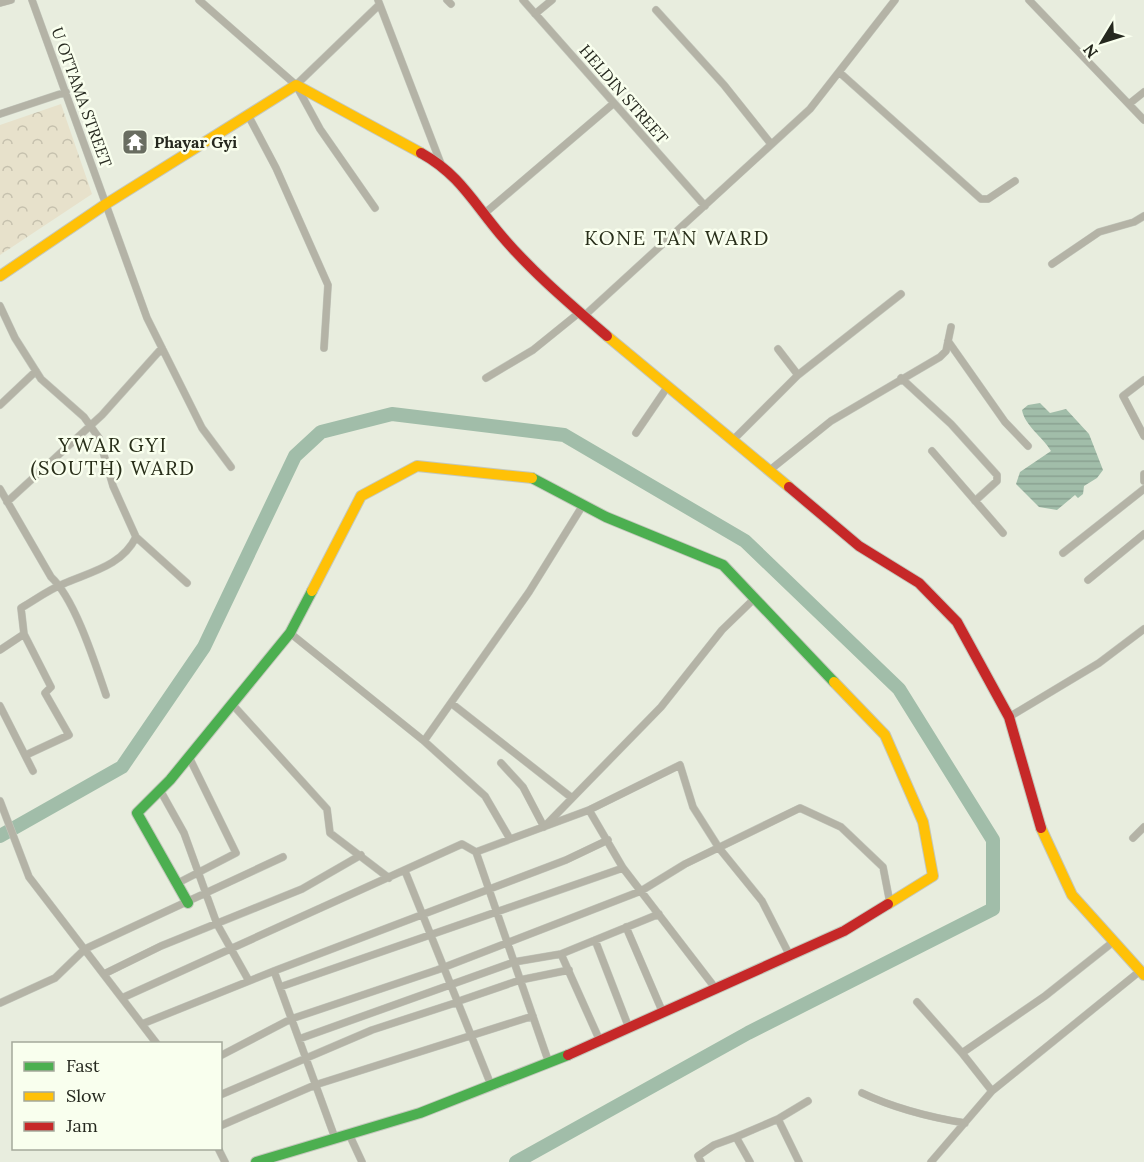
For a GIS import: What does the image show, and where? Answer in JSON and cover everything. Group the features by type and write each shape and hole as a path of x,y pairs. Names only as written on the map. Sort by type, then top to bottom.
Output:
{"street":[{"path":"0,3 11,0"},
{"name":"U OTTAMA STREET","path":"32,0 147,318 202,428 231,467"},
{"path":"199,0 296,85 441,164 458,179 501,235 562,298 859,546 919,583 957,622 1010,717 1044,839 1072,895 1142,973 992,1091 931,1162"},
{"name":"HELDIN STREET","path":"523,0 705,206"},
{"path":"535,14 552,0"},
{"path":"486,378 532,350 582,314 705,206 810,109 895,0"},
{"path":"1029,0 1144,120"},
{"path":"0,276 106,204 296,85 379,3 441,164"},
{"path":"656,10 724,85 771,144"},
{"path":"839,72 981,199 988,199 1015,181"},
{"path":"296,85 320,129 375,208"},
{"path":"0,114 66,92"},
{"path":"1129,104 1144,92"},
{"path":"485,213 614,103"},
{"path":"248,115 276,168 328,285 324,348"},
{"path":"1052,264 1099,232 1134,222 1144,216"},
{"path":"732,440 798,375 902,294"},
{"path":"0,306 41,380 89,424 99,438 113,486 136,537 187,583"},
{"path":"770,470 831,421 940,357 946,351 951,327"},
{"path":"948,341 1005,422 1028,446"},
{"path":"8,502 89,424 102,415 162,348"},
{"path":"778,349 798,375"},
{"path":"0,405 36,371"},
{"path":"901,378 951,424 997,475 998,481 975,501"},
{"path":"1144,380 1123,396 1144,436"},
{"path":"636,433 668,386"},
{"path":"932,451 1003,533"},
{"path":"188,903 137,813 189,757 290,633 361,496 417,466 532,478 583,505 723,565 885,735 923,822 933,876 844,931 549,1063 420,1113 256,1162"},
{"path":"1144,474 1144,481"},
{"path":"0,489 51,577 60,585 89,648 106,695"},
{"path":"1063,554 1144,489"},
{"path":"424,741 529,592 583,505"},
{"path":"1088,580 1144,534"},
{"path":"26,755 69,735 45,693 51,687 24,634 21,608 60,585 102,570 129,551 136,537"},
{"path":"544,827 661,706 722,630 755,598"},
{"path":"1010,717 1099,663 1144,629"},
{"path":"290,633 424,741 485,796 510,839"},
{"path":"0,650 24,634"},
{"path":"451,703 573,798"},
{"path":"232,704 327,809 330,833 389,878"},
{"path":"0,706 33,771"},
{"path":"176,884 236,853 189,757"},
{"path":"501,763 523,787 544,827"},
{"path":"476,852 589,810 680,765 693,807 719,848 762,901 790,956"},
{"path":"160,790 184,833 217,924 249,981"},
{"path":"0,801 29,877 156,1042"},
{"path":"222,1055 291,1019 444,967 641,891 685,864 800,808 841,827 883,867 890,903"},
{"path":"589,810 623,868 716,989"},
{"path":"1133,838 1144,827"},
{"path":"142,1024 422,913 566,860 608,840"},
{"path":"122,998 462,844 476,852 549,1063"},
{"path":"104,974 161,946 302,889 361,855"},
{"path":"0,1003 55,978 85,949 283,857"},
{"path":"280,987 623,868"},
{"path":"405,871 451,986 460,1001 491,1085"},
{"path":"298,1039 514,962 561,954 658,914"},
{"path":"626,927 663,1012"},
{"path":"595,940 629,1028"},
{"path":"962,1053 1045,996 1113,942"},
{"path":"561,954 600,1041"},
{"path":"222,1094 372,1030 520,980 569,970"},
{"path":"274,971 335,1138"},
{"path":"917,1002 992,1091"},
{"path":"222,1125 315,1085 533,1016"},
{"path":"862,1093 891,1107 924,1117 964,1123"},
{"path":"701,1162 698,1156 714,1145 778,1119 808,1101"},
{"path":"778,1119 799,1162"},
{"path":"349,1134 362,1162"},
{"path":"736,1137 750,1162"}],"green space":[{"path":"61,104 92,194 0,255 0,125"}],"shaded area":[{"path":"1040,403 1050,413 1066,409 1089,434 1103,470 1097,478 1084,486 1083,494 1078,498 1075,495 1057,510 1039,507 1016,484 1020,472 1051,451 1030,426 1022,410 1028,405"}],"waterway":[{"path":"0,836 122,767 204,647 295,456 321,432 392,414 564,435 745,541 899,689 993,840 993,909 748,1033 516,1162"}],"traffic: fast":[{"path":"532,478 606,517 723,565 834,682"},
{"path":"188,903 137,813 170,780 290,633 312,591"},
{"path":"256,1162 420,1113 568,1055"}],"traffic: slow":[{"path":"0,276 106,204 296,85 421,153"},
{"path":"607,336 789,487"},
{"path":"312,591 361,496 417,466 532,478"},
{"path":"834,682 885,735 923,822 933,876 888,904"},
{"path":"1041,828 1072,895 1144,975"}],"traffic: jam":[{"path":"421,153 456,179 525,261 607,336"},
{"path":"789,487 859,546 919,583 957,622 1009,717 1041,828"},
{"path":"568,1055 844,931 888,904"}],"place":[{"name":"Phayar Gyi","path":"135,142"}],"district":[{"name":"KONE TAN WARD","path":"677,238"},
{"name":"YWAR GYI (SOUTH) WARD","path":"113,456"}]}
